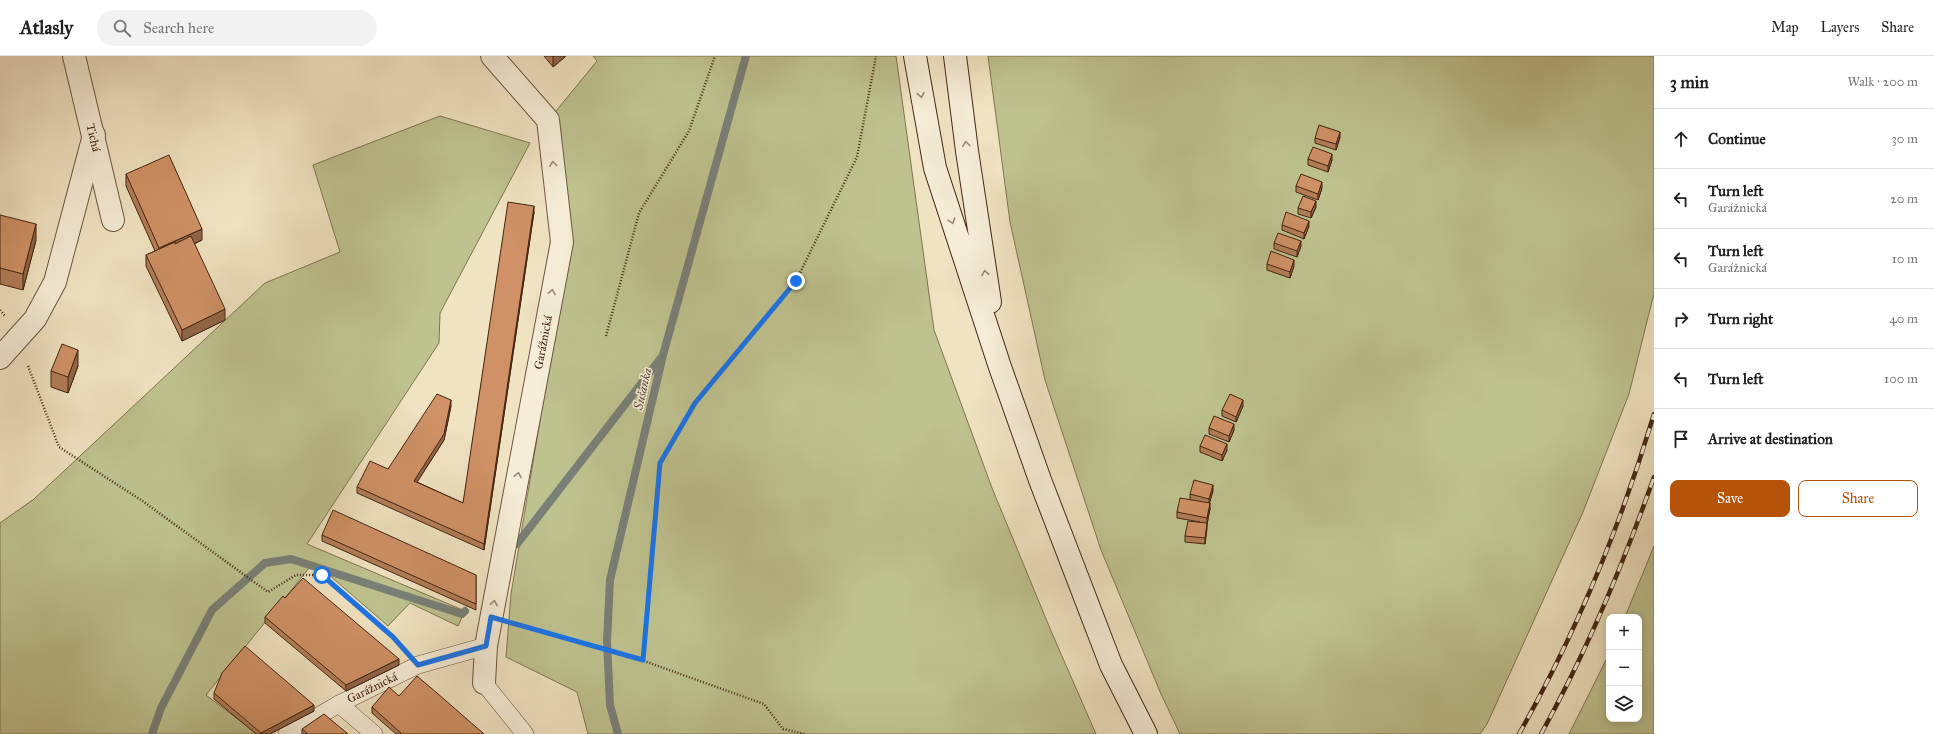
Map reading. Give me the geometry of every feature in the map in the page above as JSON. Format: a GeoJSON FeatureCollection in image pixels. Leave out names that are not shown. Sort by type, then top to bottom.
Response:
{"type":"FeatureCollection","features":[{"type":"Feature","properties":{"kind":"street","name":"Tichá"},"geometry":{"type":"LineString","coordinates":[[74,56],[113,220]]}},
{"type":"Feature","properties":{"kind":"street","name":"Garážnická"},"geometry":{"type":"LineString","coordinates":[[484,683],[486,646],[491,617],[562,242],[548,120],[492,56]]}},
{"type":"Feature","properties":{"kind":"street"},"geometry":{"type":"LineString","coordinates":[[915,56],[935,168],[1000,367],[1040,480],[1111,665],[1146,734]]}},
{"type":"Feature","properties":{"kind":"street"},"geometry":{"type":"LineString","coordinates":[[955,56],[967,152],[1000,367]]}},
{"type":"Feature","properties":{"kind":"street"},"geometry":{"type":"LineString","coordinates":[[0,358],[35,319],[55,282],[94,135]]}},
{"type":"Feature","properties":{"kind":"lane","name":"Garážnická"},"geometry":{"type":"LineString","coordinates":[[287,734],[339,704],[418,665],[486,646]]}},
{"type":"Feature","properties":{"kind":"lane"},"geometry":{"type":"LineString","coordinates":[[484,683],[526,734]]}},
{"type":"Feature","properties":{"kind":"lane"},"geometry":{"type":"LineString","coordinates":[[339,704],[374,734]]}},
{"type":"Feature","properties":{"kind":"path"},"geometry":{"type":"LineString","coordinates":[[606,336],[639,213],[689,131],[716,56]]}},
{"type":"Feature","properties":{"kind":"path"},"geometry":{"type":"LineString","coordinates":[[643,660],[660,463],[695,403],[796,281],[857,157],[876,56]]}},
{"type":"Feature","properties":{"kind":"path"},"geometry":{"type":"LineString","coordinates":[[17,339],[58,447],[141,500],[268,592],[296,575],[322,575],[393,637],[418,665]]}},
{"type":"Feature","properties":{"kind":"path"},"geometry":{"type":"LineString","coordinates":[[491,617],[643,660],[764,704],[783,728],[805,734]]}},
{"type":"Feature","properties":{"kind":"green space"},"geometry":{"type":"Polygon","coordinates":[[[593,56],[896,56],[934,330],[992,488],[1051,631],[1096,734],[588,734],[577,692],[506,657],[511,594],[568,253],[552,116],[597,61],[593,56]]]}},
{"type":"Feature","properties":{"kind":"green space"},"geometry":{"type":"Polygon","coordinates":[[[988,56],[1654,56],[1654,293],[1629,394],[1583,512],[1487,724],[1480,734],[1180,734],[1161,694],[1101,550],[1045,380],[1010,222],[988,56]]]}},
{"type":"Feature","properties":{"kind":"green space"},"geometry":{"type":"Polygon","coordinates":[[[440,116],[530,143],[440,313],[439,343],[307,544],[465,611],[458,626],[410,603],[388,626],[314,562],[206,695],[257,734],[0,734],[0,523],[34,499],[265,283],[340,252],[313,165],[440,116]]]}},
{"type":"Feature","properties":{"kind":"green space"},"geometry":{"type":"Polygon","coordinates":[[[1654,546],[1654,734],[1569,734],[1606,660],[1606,722],[1642,722],[1642,614],[1626,614],[1654,546]]]}},
{"type":"Feature","properties":{"kind":"building"},"geometry":{"type":"Polygon","coordinates":[[[1319,125],[1340,132],[1336,144],[1315,138],[1319,125]]]}},
{"type":"Feature","properties":{"kind":"building"},"geometry":{"type":"Polygon","coordinates":[[[1313,147],[1332,154],[1328,166],[1308,159],[1313,147]]]}},
{"type":"Feature","properties":{"kind":"building"},"geometry":{"type":"Polygon","coordinates":[[[169,155],[202,229],[159,248],[126,174],[169,155]]]}},
{"type":"Feature","properties":{"kind":"building"},"geometry":{"type":"Polygon","coordinates":[[[1301,174],[1322,182],[1318,194],[1296,186],[1301,174]]]}},
{"type":"Feature","properties":{"kind":"building"},"geometry":{"type":"Polygon","coordinates":[[[1303,196],[1316,201],[1311,212],[1298,208],[1303,196]]]}},
{"type":"Feature","properties":{"kind":"building"},"geometry":{"type":"Polygon","coordinates":[[[508,202],[534,206],[484,544],[357,487],[370,461],[388,469],[437,394],[451,400],[444,434],[414,481],[463,503],[508,202]]]}},
{"type":"Feature","properties":{"kind":"building"},"geometry":{"type":"Polygon","coordinates":[[[1286,212],[1309,221],[1304,233],[1282,225],[1286,212]]]}},
{"type":"Feature","properties":{"kind":"building"},"geometry":{"type":"Polygon","coordinates":[[[0,215],[36,224],[23,274],[0,268],[0,215]]]}},
{"type":"Feature","properties":{"kind":"building"},"geometry":{"type":"Polygon","coordinates":[[[1278,233],[1301,241],[1297,251],[1274,243],[1278,233]]]}},
{"type":"Feature","properties":{"kind":"building"},"geometry":{"type":"Polygon","coordinates":[[[191,236],[225,309],[182,330],[146,255],[191,236]]]}},
{"type":"Feature","properties":{"kind":"building"},"geometry":{"type":"Polygon","coordinates":[[[1271,251],[1294,260],[1290,272],[1267,264],[1271,251]]]}},
{"type":"Feature","properties":{"kind":"building"},"geometry":{"type":"Polygon","coordinates":[[[62,344],[78,350],[68,377],[51,371],[62,344]]]}},
{"type":"Feature","properties":{"kind":"building"},"geometry":{"type":"Polygon","coordinates":[[[1230,394],[1243,400],[1236,417],[1222,410],[1230,394]]]}},
{"type":"Feature","properties":{"kind":"building"},"geometry":{"type":"Polygon","coordinates":[[[1214,416],[1234,424],[1229,436],[1209,428],[1214,416]]]}},
{"type":"Feature","properties":{"kind":"building"},"geometry":{"type":"Polygon","coordinates":[[[1205,435],[1227,444],[1222,455],[1200,446],[1205,435]]]}},
{"type":"Feature","properties":{"kind":"building"},"geometry":{"type":"Polygon","coordinates":[[[1194,480],[1213,485],[1209,499],[1190,494],[1194,480]]]}},
{"type":"Feature","properties":{"kind":"building"},"geometry":{"type":"Polygon","coordinates":[[[1180,498],[1210,503],[1207,518],[1177,512],[1180,498]]]}},
{"type":"Feature","properties":{"kind":"building"},"geometry":{"type":"Polygon","coordinates":[[[333,510],[476,575],[476,604],[322,535],[333,510]]]}},
{"type":"Feature","properties":{"kind":"building"},"geometry":{"type":"Polygon","coordinates":[[[1188,521],[1207,523],[1205,538],[1185,536],[1188,521]]]}},
{"type":"Feature","properties":{"kind":"building"},"geometry":{"type":"Polygon","coordinates":[[[303,578],[399,659],[346,685],[265,617],[283,596],[285,598],[303,578]]]}},
{"type":"Feature","properties":{"kind":"building"},"geometry":{"type":"Polygon","coordinates":[[[245,646],[314,705],[261,733],[214,693],[222,673],[245,646]]]}},
{"type":"Feature","properties":{"kind":"building"},"geometry":{"type":"Polygon","coordinates":[[[417,676],[484,734],[402,734],[372,707],[389,687],[399,696],[417,676]]]}},
{"type":"Feature","properties":{"kind":"building"},"geometry":{"type":"Polygon","coordinates":[[[324,714],[348,734],[306,734],[307,733],[302,729],[324,714]]]}},
{"type":"Feature","properties":{"kind":"waterway","name":"Sušanka"},"geometry":{"type":"LineString","coordinates":[[618,734],[610,705],[607,641],[610,580],[663,355],[746,56]]}},
{"type":"Feature","properties":{"kind":"waterway"},"geometry":{"type":"LineString","coordinates":[[517,544],[661,358]]}},
{"type":"Feature","properties":{"kind":"waterway"},"geometry":{"type":"LineString","coordinates":[[152,734],[161,708],[212,610],[265,563],[291,559],[462,614],[465,611]]}},
{"type":"Feature","properties":{"kind":"railway"},"geometry":{"type":"LineString","coordinates":[[1519,734],[1560,657],[1596,578],[1627,497],[1654,414]]}},
{"type":"Feature","properties":{"kind":"railway"},"geometry":{"type":"LineString","coordinates":[[1541,734],[1558,703],[1603,608],[1630,543],[1654,477]]}},
{"type":"Feature","properties":{"kind":"route"},"geometry":{"type":"LineString","coordinates":[[322,575],[393,637],[418,665],[486,646],[491,617],[643,660],[660,463],[695,403],[796,281]]}}]}
